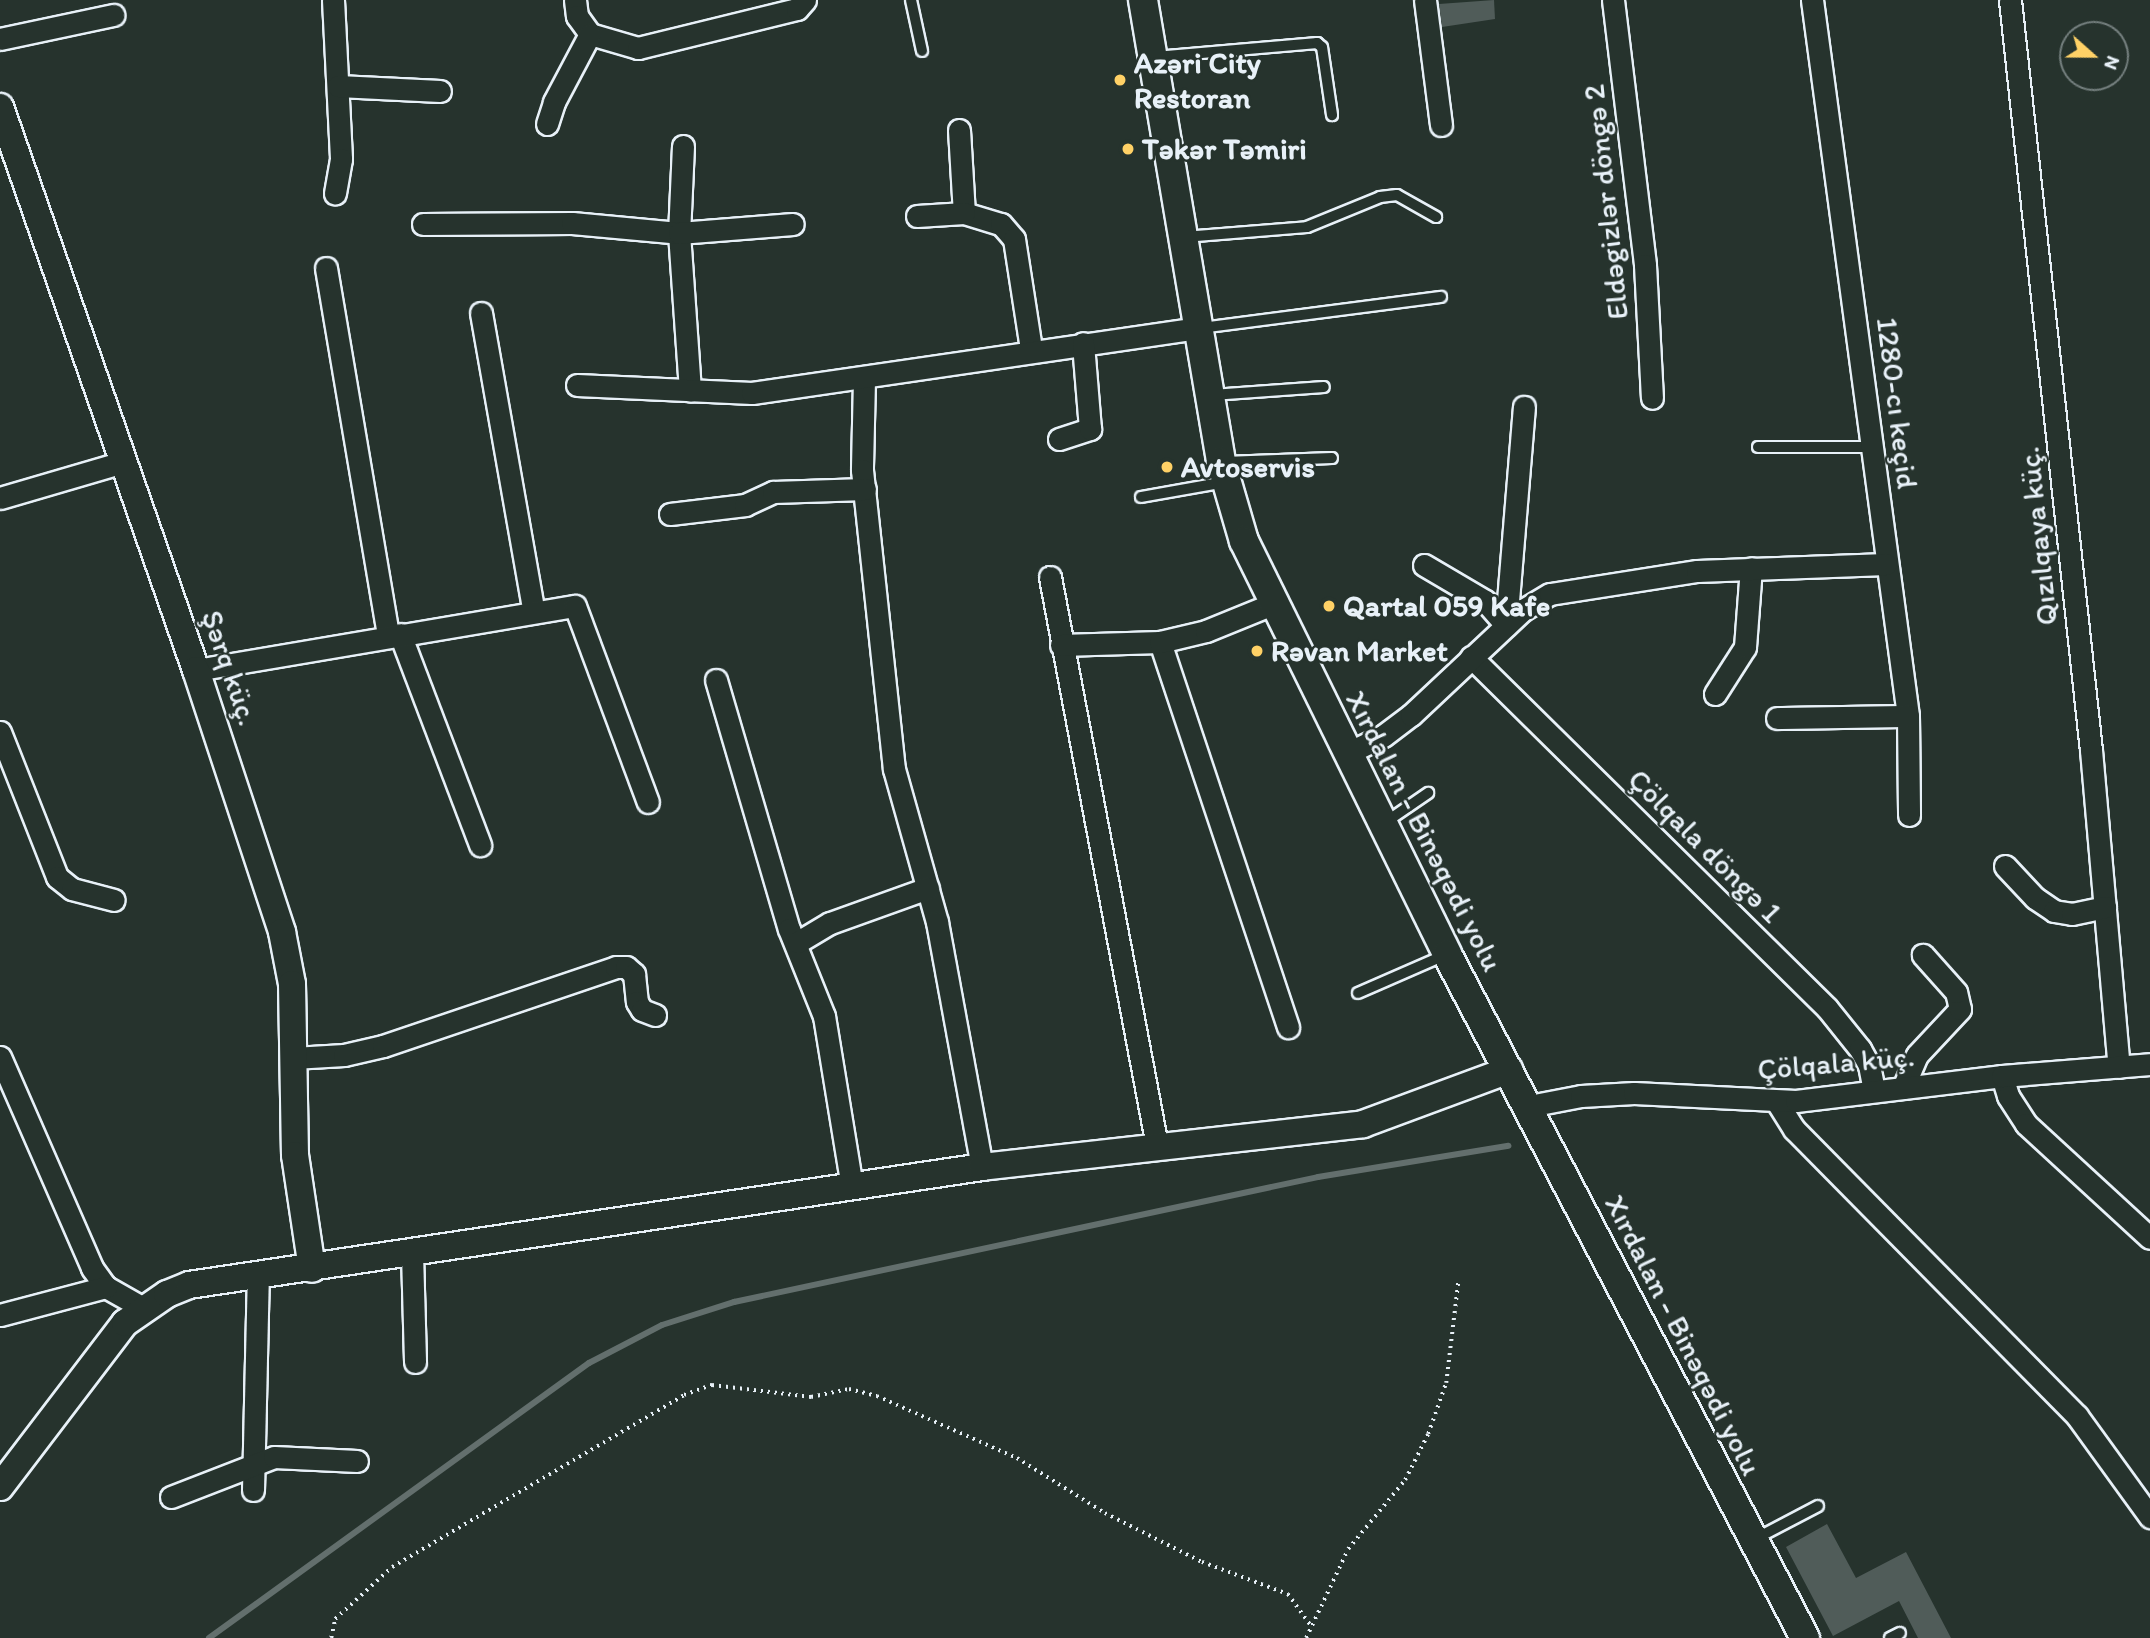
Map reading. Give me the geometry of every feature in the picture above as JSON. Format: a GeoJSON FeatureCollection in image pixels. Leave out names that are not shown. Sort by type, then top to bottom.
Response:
{"type":"FeatureCollection","features":[{"type":"Feature","properties":{"kind":"main road","name":"Xırdalan - Binəqədi yolu"},"geometry":{"type":"LineString","coordinates":[[1148,1],[1152,58],[1223,472],[1272,604],[1447,954],[1529,1106],[1805,1638]]}},
{"type":"Feature","properties":{"kind":"street"},"geometry":{"type":"LineString","coordinates":[[333,0],[341,159],[335,193]]}},
{"type":"Feature","properties":{"kind":"street"},"geometry":{"type":"LineString","coordinates":[[575,0],[577,16],[590,34],[638,48],[797,9],[805,0]]}},
{"type":"Feature","properties":{"kind":"street"},"geometry":{"type":"LineString","coordinates":[[1424,0],[1441,125]]}},
{"type":"Feature","properties":{"kind":"street","name":"Eldəgizlər döngə 2"},"geometry":{"type":"LineString","coordinates":[[1613,0],[1645,265],[1652,398]]}},
{"type":"Feature","properties":{"kind":"street","name":"1280-cı keçid"},"geometry":{"type":"LineString","coordinates":[[1812,0],[1908,716],[1909,816]]}},
{"type":"Feature","properties":{"kind":"street","name":"Qızılqaya küç."},"geometry":{"type":"LineString","coordinates":[[2010,0],[2105,907],[2119,1067]]}},
{"type":"Feature","properties":{"kind":"street"},"geometry":{"type":"LineString","coordinates":[[0,39],[113,15]]}},
{"type":"Feature","properties":{"kind":"street"},"geometry":{"type":"LineString","coordinates":[[548,124],[554,102],[590,34]]}},
{"type":"Feature","properties":{"kind":"street"},"geometry":{"type":"LineString","coordinates":[[338,86],[440,91]]}},
{"type":"Feature","properties":{"kind":"street","name":"Şərq küç."},"geometry":{"type":"LineString","coordinates":[[0,107],[197,670],[282,932],[292,984],[295,1155],[312,1269]]}},
{"type":"Feature","properties":{"kind":"street"},"geometry":{"type":"LineString","coordinates":[[959,130],[964,213]]}},
{"type":"Feature","properties":{"kind":"street"},"geometry":{"type":"LineString","coordinates":[[682,146],[679,233],[690,391]]}},
{"type":"Feature","properties":{"kind":"street"},"geometry":{"type":"LineString","coordinates":[[917,216],[964,213],[1001,225],[1014,239],[1031,349]]}},
{"type":"Feature","properties":{"kind":"street"},"geometry":{"type":"LineString","coordinates":[[423,224],[572,223],[679,233],[793,224]]}},
{"type":"Feature","properties":{"kind":"street"},"geometry":{"type":"LineString","coordinates":[[326,268],[394,635],[480,845]]}},
{"type":"Feature","properties":{"kind":"street"},"geometry":{"type":"LineString","coordinates":[[481,313],[533,609]]}},
{"type":"Feature","properties":{"kind":"street"},"geometry":{"type":"LineString","coordinates":[[578,385],[752,393],[864,379],[1031,349],[1197,328]]}},
{"type":"Feature","properties":{"kind":"street"},"geometry":{"type":"LineString","coordinates":[[1059,439],[1090,429],[1083,342]]}},
{"type":"Feature","properties":{"kind":"street"},"geometry":{"type":"LineString","coordinates":[[864,379],[865,489],[894,769],[928,888],[982,1167]]}},
{"type":"Feature","properties":{"kind":"street"},"geometry":{"type":"LineString","coordinates":[[1506,625],[1524,407]]}},
{"type":"Feature","properties":{"kind":"street"},"geometry":{"type":"LineString","coordinates":[[0,498],[123,462]]}},
{"type":"Feature","properties":{"kind":"street"},"geometry":{"type":"LineString","coordinates":[[670,514],[745,505],[773,492],[865,489]]}},
{"type":"Feature","properties":{"kind":"street"},"geometry":{"type":"LineString","coordinates":[[1348,753],[1383,736],[1411,715],[1506,625],[1550,594],[1584,586],[1751,568],[1886,564]]}},
{"type":"Feature","properties":{"kind":"street"},"geometry":{"type":"LineString","coordinates":[[1424,565],[1485,601],[1506,625]]}},
{"type":"Feature","properties":{"kind":"street"},"geometry":{"type":"LineString","coordinates":[[1715,694],[1745,647],[1751,568]]}},
{"type":"Feature","properties":{"kind":"street"},"geometry":{"type":"LineString","coordinates":[[1050,577],[1157,1146]]}},
{"type":"Feature","properties":{"kind":"street"},"geometry":{"type":"LineString","coordinates":[[1061,645],[1160,642],[1206,631],[1272,604]]}},
{"type":"Feature","properties":{"kind":"street"},"geometry":{"type":"LineString","coordinates":[[197,670],[533,609],[575,606],[649,802]]}},
{"type":"Feature","properties":{"kind":"street"},"geometry":{"type":"LineString","coordinates":[[1160,642],[1288,1027]]}},
{"type":"Feature","properties":{"kind":"street","name":"Çölqala döngə 1"},"geometry":{"type":"LineString","coordinates":[[1471,657],[1827,1008],[1869,1065],[1874,1091]]}},
{"type":"Feature","properties":{"kind":"street"},"geometry":{"type":"LineString","coordinates":[[716,680],[781,904],[798,942],[824,1016],[852,1187]]}},
{"type":"Feature","properties":{"kind":"street"},"geometry":{"type":"LineString","coordinates":[[1777,718],[1908,716]]}},
{"type":"Feature","properties":{"kind":"street"},"geometry":{"type":"LineString","coordinates":[[0,732],[57,877],[72,889],[114,900]]}},
{"type":"Feature","properties":{"kind":"street"},"geometry":{"type":"LineString","coordinates":[[2005,866],[2035,898],[2054,911],[2072,914],[2105,907]]}},
{"type":"Feature","properties":{"kind":"street"},"geometry":{"type":"LineString","coordinates":[[798,942],[830,923],[928,888]]}},
{"type":"Feature","properties":{"kind":"street"},"geometry":{"type":"LineString","coordinates":[[1903,1088],[1917,1055],[1960,1009],[1956,992],[1923,955]]}},
{"type":"Feature","properties":{"kind":"street"},"geometry":{"type":"LineString","coordinates":[[293,1058],[344,1055],[383,1046],[616,967],[626,967],[634,974],[637,1002],[642,1010],[656,1015]]}},
{"type":"Feature","properties":{"kind":"street"},"geometry":{"type":"LineString","coordinates":[[0,1057],[5,1080],[79,1244],[106,1287],[143,1308]]}},
{"type":"Feature","properties":{"kind":"street","name":"Çölqala küç."},"geometry":{"type":"LineString","coordinates":[[1529,1106],[1581,1096],[1647,1093],[1777,1102],[2002,1076],[2150,1064]]}},
{"type":"Feature","properties":{"kind":"street"},"geometry":{"type":"LineString","coordinates":[[0,1487],[94,1362],[143,1308],[189,1285],[312,1269],[982,1167],[1363,1124],[1510,1070]]}},
{"type":"Feature","properties":{"kind":"street"},"geometry":{"type":"LineString","coordinates":[[2002,1076],[2008,1097],[2026,1124],[2150,1238]]}},
{"type":"Feature","properties":{"kind":"street"},"geometry":{"type":"LineString","coordinates":[[1777,1102],[1794,1129],[2077,1416],[2150,1517]]}},
{"type":"Feature","properties":{"kind":"street"},"geometry":{"type":"LineString","coordinates":[[412,1253],[415,1362]]}},
{"type":"Feature","properties":{"kind":"street"},"geometry":{"type":"LineString","coordinates":[[253,1490],[258,1275]]}},
{"type":"Feature","properties":{"kind":"street"},"geometry":{"type":"LineString","coordinates":[[0,1315],[106,1287]]}},
{"type":"Feature","properties":{"kind":"street"},"geometry":{"type":"LineString","coordinates":[[171,1497],[274,1457],[357,1461]]}},
{"type":"Feature","properties":{"kind":"lane"},"geometry":{"type":"LineString","coordinates":[[911,0],[922,51]]}},
{"type":"Feature","properties":{"kind":"lane"},"geometry":{"type":"LineString","coordinates":[[1152,58],[1317,43],[1322,47],[1332,115]]}},
{"type":"Feature","properties":{"kind":"lane"},"geometry":{"type":"LineString","coordinates":[[1181,237],[1307,228],[1380,197],[1397,195],[1436,217]]}},
{"type":"Feature","properties":{"kind":"lane"},"geometry":{"type":"LineString","coordinates":[[1197,328],[1441,297]]}},
{"type":"Feature","properties":{"kind":"lane"},"geometry":{"type":"LineString","coordinates":[[1209,396],[1324,387]]}},
{"type":"Feature","properties":{"kind":"lane"},"geometry":{"type":"LineString","coordinates":[[1758,447],[1874,447]]}},
{"type":"Feature","properties":{"kind":"lane"},"geometry":{"type":"LineString","coordinates":[[1141,497],[1223,472],[1332,458]]}},
{"type":"Feature","properties":{"kind":"lane"},"geometry":{"type":"LineString","coordinates":[[1383,824],[1428,793]]}},
{"type":"Feature","properties":{"kind":"lane"},"geometry":{"type":"LineString","coordinates":[[1358,992],[1447,954]]}},
{"type":"Feature","properties":{"kind":"lane"},"geometry":{"type":"LineString","coordinates":[[1753,1540],[1818,1506]]}},
{"type":"Feature","properties":{"kind":"path"},"geometry":{"type":"LineString","coordinates":[[1306,1638],[1360,1530],[1376,1518],[1405,1480],[1427,1434],[1446,1383],[1458,1283]]}},
{"type":"Feature","properties":{"kind":"path"},"geometry":{"type":"LineString","coordinates":[[331,1638],[335,1619],[392,1567],[684,1395],[712,1385],[811,1397],[849,1389],[877,1396],[1017,1458],[1105,1513],[1202,1562],[1288,1594],[1312,1627]]}},
{"type":"Feature","properties":{"kind":"building"},"geometry":{"type":"Polygon","coordinates":[[[1494,0],[1495,19],[1442,27],[1439,4],[1494,0]]]}},
{"type":"Feature","properties":{"kind":"building"},"geometry":{"type":"Polygon","coordinates":[[[1827,1524],[1856,1578],[1906,1552],[1951,1638],[1918,1638],[1899,1601],[1833,1636],[1786,1547],[1827,1524]]]}},
{"type":"Feature","properties":{"kind":"waterway"},"geometry":{"type":"LineString","coordinates":[[209,1638],[589,1363],[662,1325],[734,1302],[1318,1177],[1508,1146]]}},
{"type":"Feature","properties":{"kind":"place","name":"Azəri City Restoran"},"geometry":{"type":"Point","coordinates":[1120,80]}},
{"type":"Feature","properties":{"kind":"place","name":"Təkər Təmiri"},"geometry":{"type":"Point","coordinates":[1128,149]}},
{"type":"Feature","properties":{"kind":"place","name":"Avtoservis"},"geometry":{"type":"Point","coordinates":[1167,467]}},
{"type":"Feature","properties":{"kind":"place","name":"Qartal 059 Kafe"},"geometry":{"type":"Point","coordinates":[1329,606]}},
{"type":"Feature","properties":{"kind":"place","name":"Rəvan Market"},"geometry":{"type":"Point","coordinates":[1257,651]}}]}
